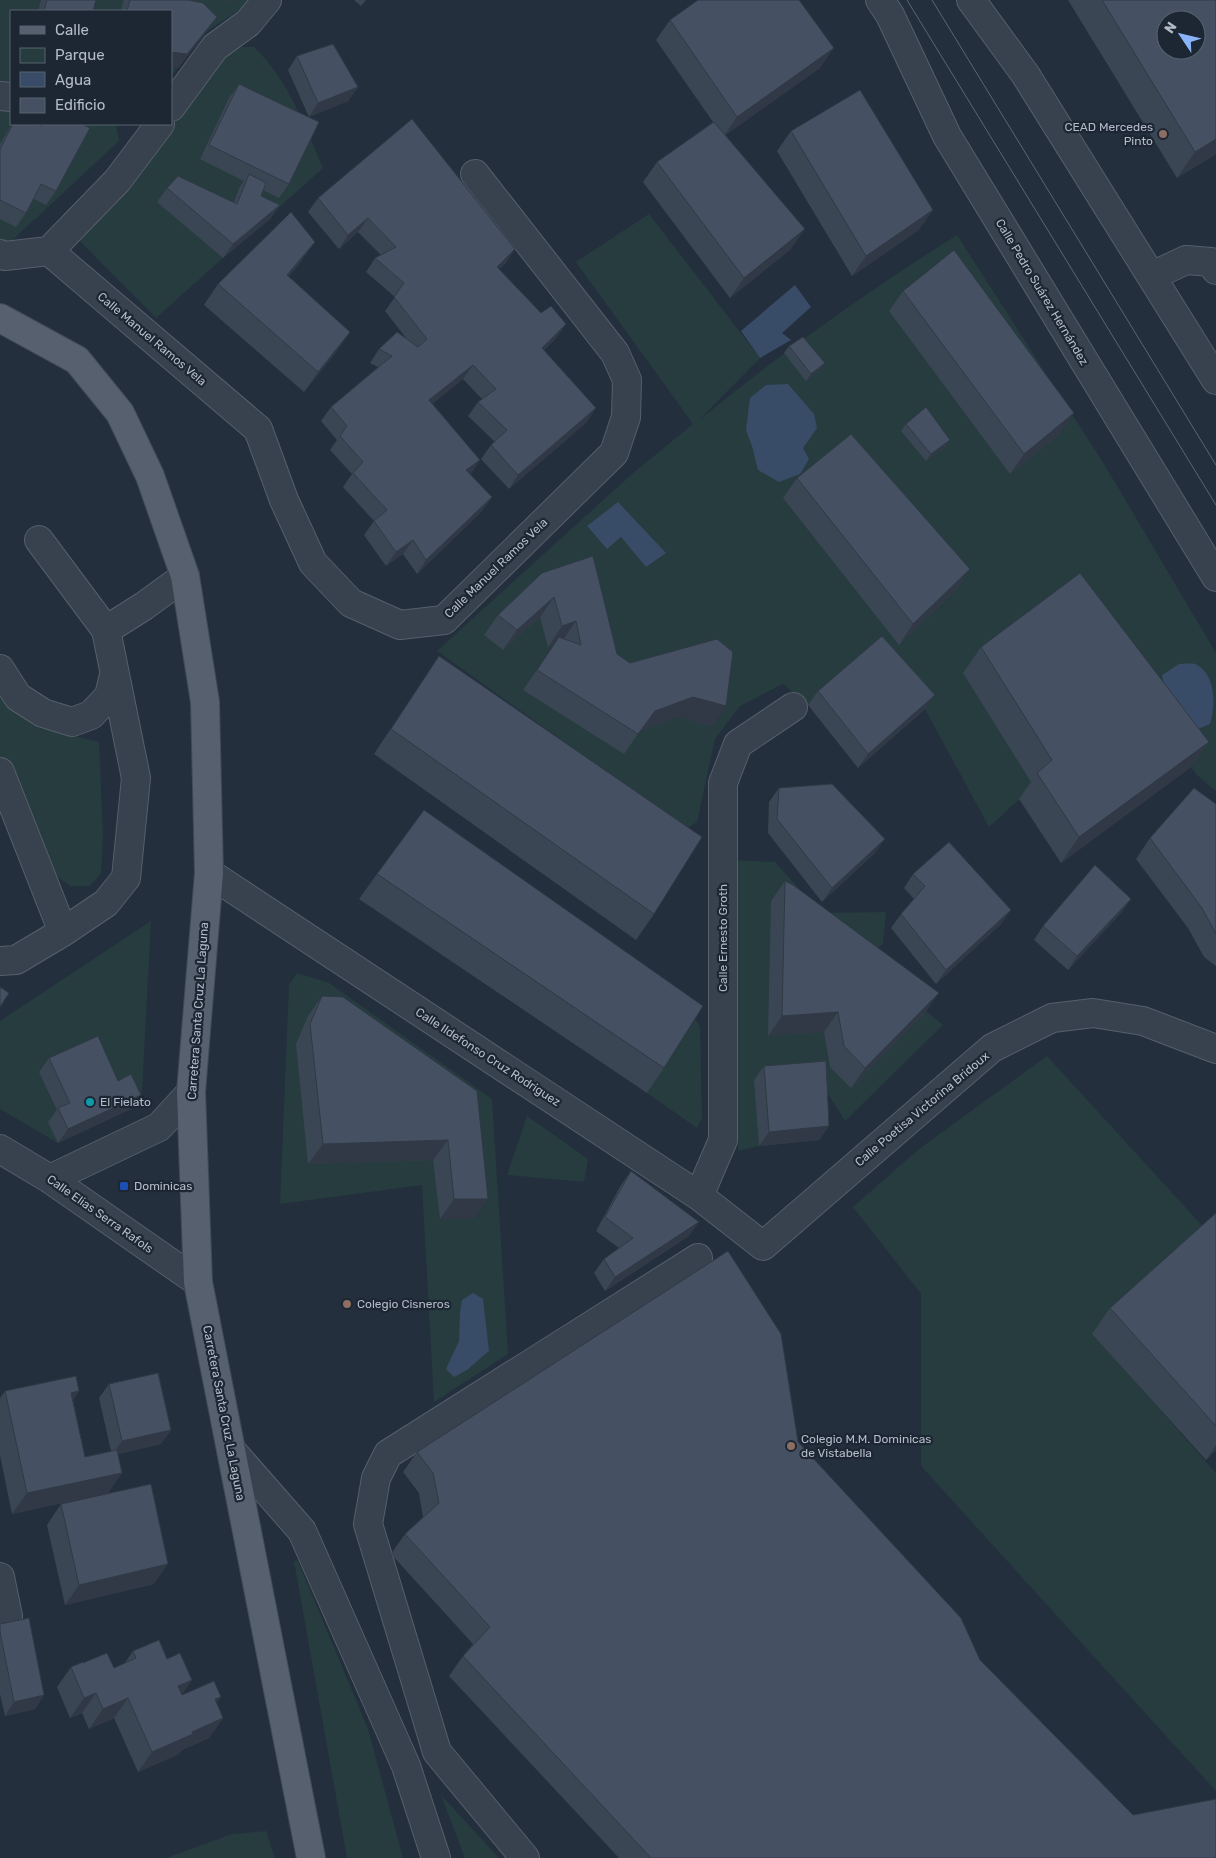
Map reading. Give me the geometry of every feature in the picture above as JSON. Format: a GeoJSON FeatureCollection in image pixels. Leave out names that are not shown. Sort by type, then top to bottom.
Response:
{"type":"FeatureCollection","features":[{"type":"Feature","properties":{"kind":"main road","name":"Carretera Santa Cruz La Laguna"},"geometry":{"type":"LineString","coordinates":[[0,318],[77,360],[120,413],[150,476],[185,576],[205,702],[209,873],[191,1092],[198,1282],[311,1858]]}},
{"type":"Feature","properties":{"kind":"street"},"geometry":{"type":"LineString","coordinates":[[172,107],[214,47],[248,23],[267,0]]}},
{"type":"Feature","properties":{"kind":"street","name":"Calle Pedro Suárez Hernández"},"geometry":{"type":"LineString","coordinates":[[880,0],[890,15],[947,136],[1216,577]]}},
{"type":"Feature","properties":{"kind":"street"},"geometry":{"type":"LineString","coordinates":[[971,0],[1025,74],[1216,380]]}},
{"type":"Feature","properties":{"kind":"street"},"geometry":{"type":"LineString","coordinates":[[0,254],[5,256],[49,251],[117,181],[151,128]]}},
{"type":"Feature","properties":{"kind":"street","name":"Calle Manuel Ramos Vela"},"geometry":{"type":"LineString","coordinates":[[49,251],[258,429],[284,500],[313,563],[351,603],[400,625],[444,620],[614,453],[626,416],[627,380],[615,353],[475,174]]}},
{"type":"Feature","properties":{"kind":"street"},"geometry":{"type":"LineString","coordinates":[[1152,276],[1186,260],[1211,262],[1216,270]]}},
{"type":"Feature","properties":{"kind":"street"},"geometry":{"type":"LineString","coordinates":[[0,961],[16,960],[63,932],[106,903],[126,878],[136,778],[106,630],[40,540]]}},
{"type":"Feature","properties":{"kind":"street"},"geometry":{"type":"LineString","coordinates":[[106,630],[144,606],[185,576]]}},
{"type":"Feature","properties":{"kind":"street"},"geometry":{"type":"LineString","coordinates":[[0,669],[18,697],[43,713],[72,722],[91,715],[109,696],[114,675]]}},
{"type":"Feature","properties":{"kind":"street","name":"Calle Ernesto Groth"},"geometry":{"type":"LineString","coordinates":[[699,1196],[723,1140],[722,783],[738,744],[793,706]]}},
{"type":"Feature","properties":{"kind":"street"},"geometry":{"type":"LineString","coordinates":[[0,772],[63,932]]}},
{"type":"Feature","properties":{"kind":"street","name":"Calle Ildefonso Cruz Rodriguez"},"geometry":{"type":"LineString","coordinates":[[209,873],[699,1196],[763,1246]]}},
{"type":"Feature","properties":{"kind":"street","name":"Calle Poetisa Victorina Bridoux"},"geometry":{"type":"LineString","coordinates":[[763,1246],[992,1048],[1052,1018],[1094,1013],[1143,1021],[1216,1049]]}},
{"type":"Feature","properties":{"kind":"street"},"geometry":{"type":"LineString","coordinates":[[50,1179],[159,1127],[191,1092]]}},
{"type":"Feature","properties":{"kind":"street","name":"Calle Elias Serra Rafols"},"geometry":{"type":"LineString","coordinates":[[0,1149],[50,1179],[198,1282]]}},
{"type":"Feature","properties":{"kind":"street"},"geometry":{"type":"LineString","coordinates":[[525,1858],[437,1752],[368,1524],[376,1478],[388,1454],[698,1258]]}},
{"type":"Feature","properties":{"kind":"street"},"geometry":{"type":"LineString","coordinates":[[232,1451],[302,1531],[406,1766],[436,1858]]}},
{"type":"Feature","properties":{"kind":"street"},"geometry":{"type":"LineString","coordinates":[[0,1577],[8,1616]]}},
{"type":"Feature","properties":{"kind":"street"},"geometry":{"type":"LineString","coordinates":[[406,1766],[437,1752]]}},
{"type":"Feature","properties":{"kind":"green space"},"geometry":{"type":"Polygon","coordinates":[[[0,0],[252,0],[249,4],[207,31],[172,75],[172,10],[10,10],[10,86],[0,84],[0,0]]]}},
{"type":"Feature","properties":{"kind":"green space"},"geometry":{"type":"Polygon","coordinates":[[[233,47],[254,47],[277,74],[294,104],[323,168],[156,318],[79,240],[119,201],[214,68],[233,47]]]}},
{"type":"Feature","properties":{"kind":"green space"},"geometry":{"type":"Polygon","coordinates":[[[0,109],[10,110],[10,125],[116,125],[119,141],[6,246],[0,242],[0,109]]]}},
{"type":"Feature","properties":{"kind":"green space"},"geometry":{"type":"Polygon","coordinates":[[[649,214],[760,358],[699,420],[825,323],[957,235],[1104,464],[1216,653],[1216,791],[1198,776],[1158,725],[1034,786],[989,827],[925,709],[872,650],[808,705],[783,684],[740,706],[715,739],[697,822],[686,829],[437,651],[632,474],[693,424],[576,262],[649,214]]]}},
{"type":"Feature","properties":{"kind":"green space"},"geometry":{"type":"Polygon","coordinates":[[[0,698],[36,727],[99,742],[103,837],[101,873],[90,886],[70,886],[52,873],[0,772],[0,698]]]}},
{"type":"Feature","properties":{"kind":"green space"},"geometry":{"type":"Polygon","coordinates":[[[733,860],[775,862],[821,913],[886,912],[883,944],[864,960],[943,1025],[845,1121],[817,1076],[759,1146],[738,1151],[733,860]]]}},
{"type":"Feature","properties":{"kind":"green space"},"geometry":{"type":"Polygon","coordinates":[[[151,921],[142,1092],[58,1143],[0,1109],[0,1021],[151,921]]]}},
{"type":"Feature","properties":{"kind":"green space"},"geometry":{"type":"Polygon","coordinates":[[[297,973],[329,983],[492,1099],[508,1354],[434,1402],[422,1185],[280,1204],[289,985],[297,973]]]}},
{"type":"Feature","properties":{"kind":"green space"},"geometry":{"type":"Polygon","coordinates":[[[695,1019],[700,1026],[702,1118],[697,1128],[647,1093],[695,1019]]]}},
{"type":"Feature","properties":{"kind":"green space"},"geometry":{"type":"Polygon","coordinates":[[[1047,1056],[1207,1231],[1093,1334],[1216,1473],[1216,1791],[921,1466],[921,1294],[853,1207],[919,1149],[1047,1056]]]}},
{"type":"Feature","properties":{"kind":"green space"},"geometry":{"type":"Polygon","coordinates":[[[527,1116],[588,1159],[584,1182],[507,1175],[527,1116]]]}},
{"type":"Feature","properties":{"kind":"green space"},"geometry":{"type":"Polygon","coordinates":[[[294,1561],[298,1561],[368,1729],[403,1858],[347,1858],[294,1561]]]}},
{"type":"Feature","properties":{"kind":"green space"},"geometry":{"type":"Polygon","coordinates":[[[441,1795],[499,1858],[465,1858],[441,1795]]]}},
{"type":"Feature","properties":{"kind":"green space"},"geometry":{"type":"Polygon","coordinates":[[[266,1831],[275,1858],[166,1858],[232,1834],[266,1831]]]}},
{"type":"Feature","properties":{"kind":"water"},"geometry":{"type":"Polygon","coordinates":[[[795,285],[811,307],[782,333],[791,340],[760,358],[741,331],[795,285]]]}},
{"type":"Feature","properties":{"kind":"water"},"geometry":{"type":"Polygon","coordinates":[[[788,384],[814,414],[817,428],[803,448],[809,459],[800,474],[779,482],[758,470],[746,430],[750,398],[766,385],[788,384]]]}},
{"type":"Feature","properties":{"kind":"water"},"geometry":{"type":"Polygon","coordinates":[[[618,502],[666,553],[646,567],[621,537],[607,549],[587,526],[618,502]]]}},
{"type":"Feature","properties":{"kind":"water"},"geometry":{"type":"Polygon","coordinates":[[[1179,664],[1195,664],[1202,669],[1211,682],[1213,708],[1210,724],[1196,730],[1166,694],[1162,675],[1179,664]]]}},
{"type":"Feature","properties":{"kind":"water"},"geometry":{"type":"Polygon","coordinates":[[[473,1293],[483,1299],[489,1351],[467,1370],[454,1377],[446,1369],[459,1341],[462,1300],[473,1293]]]}},
{"type":"Feature","properties":{"kind":"building"},"geometry":{"type":"Polygon","coordinates":[[[47,0],[96,0],[93,10],[44,10],[47,0]]]}},
{"type":"Feature","properties":{"kind":"building"},"geometry":{"type":"Polygon","coordinates":[[[130,0],[188,0],[203,3],[217,17],[187,54],[172,52],[172,10],[127,10],[130,0]]]}},
{"type":"Feature","properties":{"kind":"building"},"geometry":{"type":"Polygon","coordinates":[[[698,0],[799,0],[834,48],[737,117],[670,20],[698,0]]]}},
{"type":"Feature","properties":{"kind":"building"},"geometry":{"type":"Polygon","coordinates":[[[1102,0],[1216,0],[1216,139],[1195,152],[1102,0]]]}},
{"type":"Feature","properties":{"kind":"building"},"geometry":{"type":"Polygon","coordinates":[[[333,44],[358,87],[318,103],[297,56],[333,44]]]}},
{"type":"Feature","properties":{"kind":"building"},"geometry":{"type":"Polygon","coordinates":[[[239,84],[319,122],[289,184],[209,145],[239,84]]]}},
{"type":"Feature","properties":{"kind":"building"},"geometry":{"type":"Polygon","coordinates":[[[860,90],[933,210],[866,256],[791,131],[860,90]]]}},
{"type":"Feature","properties":{"kind":"building"},"geometry":{"type":"Polygon","coordinates":[[[412,119],[515,249],[497,267],[541,313],[551,306],[566,324],[542,348],[596,408],[518,475],[491,445],[507,430],[478,402],[496,389],[473,365],[429,400],[480,460],[466,470],[492,497],[426,560],[413,540],[396,552],[374,521],[387,510],[353,473],[363,462],[340,436],[347,426],[331,407],[392,356],[379,349],[397,332],[418,347],[427,339],[394,297],[404,283],[375,258],[396,247],[368,218],[348,235],[318,198],[412,119]]]}},
{"type":"Feature","properties":{"kind":"building"},"geometry":{"type":"Polygon","coordinates":[[[714,122],[805,229],[744,278],[657,162],[714,122]]]}},
{"type":"Feature","properties":{"kind":"building"},"geometry":{"type":"Polygon","coordinates":[[[12,125],[84,125],[90,128],[56,191],[41,184],[26,213],[0,200],[0,149],[12,125]]]}},
{"type":"Feature","properties":{"kind":"building"},"geometry":{"type":"Polygon","coordinates":[[[249,174],[266,183],[261,196],[280,205],[233,244],[167,188],[178,176],[237,204],[249,174]]]}},
{"type":"Feature","properties":{"kind":"building"},"geometry":{"type":"Polygon","coordinates":[[[291,212],[315,242],[287,275],[350,332],[318,372],[218,284],[291,212]]]}},
{"type":"Feature","properties":{"kind":"building"},"geometry":{"type":"Polygon","coordinates":[[[954,250],[1074,413],[1024,454],[903,291],[954,250]]]}},
{"type":"Feature","properties":{"kind":"building"},"geometry":{"type":"Polygon","coordinates":[[[803,337],[825,363],[811,374],[789,346],[803,337]]]}},
{"type":"Feature","properties":{"kind":"building"},"geometry":{"type":"Polygon","coordinates":[[[926,407],[950,440],[931,454],[906,424],[926,407]]]}},
{"type":"Feature","properties":{"kind":"building"},"geometry":{"type":"Polygon","coordinates":[[[851,434],[970,569],[913,624],[797,478],[851,434]]]}},
{"type":"Feature","properties":{"kind":"building"},"geometry":{"type":"Polygon","coordinates":[[[593,556],[617,654],[630,663],[717,639],[733,652],[726,706],[693,697],[655,711],[638,734],[537,670],[559,637],[581,645],[576,621],[562,626],[554,597],[517,630],[498,615],[542,573],[593,556]]]}},
{"type":"Feature","properties":{"kind":"building"},"geometry":{"type":"Polygon","coordinates":[[[1080,573],[1209,742],[1079,837],[1037,773],[1052,760],[981,647],[1080,573]]]}},
{"type":"Feature","properties":{"kind":"building"},"geometry":{"type":"Polygon","coordinates":[[[882,636],[935,695],[868,754],[818,691],[882,636]]]}},
{"type":"Feature","properties":{"kind":"building"},"geometry":{"type":"Polygon","coordinates":[[[439,656],[702,837],[654,914],[391,729],[439,656]]]}},
{"type":"Feature","properties":{"kind":"building"},"geometry":{"type":"Polygon","coordinates":[[[832,784],[885,839],[832,888],[777,819],[779,788],[832,784]]]}},
{"type":"Feature","properties":{"kind":"building"},"geometry":{"type":"Polygon","coordinates":[[[1194,788],[1216,804],[1216,934],[1202,908],[1150,838],[1194,788]]]}},
{"type":"Feature","properties":{"kind":"building"},"geometry":{"type":"Polygon","coordinates":[[[424,810],[703,1006],[664,1068],[377,874],[424,810]]]}},
{"type":"Feature","properties":{"kind":"building"},"geometry":{"type":"Polygon","coordinates":[[[949,842],[1011,910],[946,970],[901,914],[925,886],[913,874],[949,842]]]}},
{"type":"Feature","properties":{"kind":"building"},"geometry":{"type":"Polygon","coordinates":[[[1095,865],[1131,899],[1077,956],[1043,926],[1095,865]]]}},
{"type":"Feature","properties":{"kind":"building"},"geometry":{"type":"Polygon","coordinates":[[[785,881],[939,993],[865,1068],[844,1046],[838,1012],[782,1016],[785,881]]]}},
{"type":"Feature","properties":{"kind":"building"},"geometry":{"type":"Polygon","coordinates":[[[0,987],[9,993],[0,1007],[0,987]]]}},
{"type":"Feature","properties":{"kind":"building"},"geometry":{"type":"Polygon","coordinates":[[[322,996],[343,997],[477,1091],[488,1199],[454,1199],[448,1140],[323,1144],[310,1024],[322,996]]]}},
{"type":"Feature","properties":{"kind":"building","name":"El Fielato"},"geometry":{"type":"Polygon","coordinates":[[[98,1036],[118,1081],[131,1074],[141,1095],[68,1129],[58,1108],[70,1103],[49,1058],[98,1036]]]}},
{"type":"Feature","properties":{"kind":"building"},"geometry":{"type":"Polygon","coordinates":[[[826,1061],[829,1126],[769,1132],[764,1066],[826,1061]]]}},
{"type":"Feature","properties":{"kind":"building"},"geometry":{"type":"Polygon","coordinates":[[[631,1171],[699,1222],[615,1277],[604,1259],[633,1238],[605,1217],[631,1171]]]}},
{"type":"Feature","properties":{"kind":"building"},"geometry":{"type":"Polygon","coordinates":[[[1216,1213],[1216,1426],[1110,1308],[1216,1213]]]}},
{"type":"Feature","properties":{"kind":"building"},"geometry":{"type":"Polygon","coordinates":[[[728,1251],[781,1334],[798,1442],[961,1618],[980,1660],[1133,1815],[1216,1799],[1216,1858],[651,1858],[463,1656],[490,1627],[405,1534],[439,1503],[433,1473],[417,1452],[728,1251]]]}},
{"type":"Feature","properties":{"kind":"building"},"geometry":{"type":"Polygon","coordinates":[[[158,1373],[171,1430],[122,1441],[109,1384],[158,1373]]]}},
{"type":"Feature","properties":{"kind":"building"},"geometry":{"type":"Polygon","coordinates":[[[76,1376],[79,1391],[71,1393],[85,1457],[117,1450],[122,1473],[27,1493],[5,1391],[76,1376]]]}},
{"type":"Feature","properties":{"kind":"building"},"geometry":{"type":"Polygon","coordinates":[[[151,1484],[168,1564],[79,1585],[61,1504],[151,1484]]]}},
{"type":"Feature","properties":{"kind":"building"},"geometry":{"type":"Polygon","coordinates":[[[29,1618],[44,1695],[14,1702],[0,1624],[29,1618]]]}},
{"type":"Feature","properties":{"kind":"building"},"geometry":{"type":"Polygon","coordinates":[[[159,1640],[167,1659],[180,1653],[192,1680],[178,1686],[182,1695],[214,1681],[221,1697],[215,1699],[223,1718],[152,1752],[128,1698],[103,1709],[96,1693],[84,1698],[71,1667],[107,1653],[114,1668],[136,1658],[133,1651],[159,1640]]]}},
{"type":"Feature","properties":{"kind":"tram line"},"geometry":{"type":"LineString","coordinates":[[907,0],[1216,505]]}},
{"type":"Feature","properties":{"kind":"tram line"},"geometry":{"type":"LineString","coordinates":[[932,0],[1216,465]]}},
{"type":"Feature","properties":{"kind":"place","name":"CEAD Mercedes Pinto"},"geometry":{"type":"Point","coordinates":[1163,134]}},
{"type":"Feature","properties":{"kind":"place","name":"El Fielato"},"geometry":{"type":"Point","coordinates":[90,1102]}},
{"type":"Feature","properties":{"kind":"place","name":"Dominicas"},"geometry":{"type":"Point","coordinates":[124,1186]}},
{"type":"Feature","properties":{"kind":"place","name":"Colegio Cisneros"},"geometry":{"type":"Point","coordinates":[347,1304]}},
{"type":"Feature","properties":{"kind":"place","name":"Colegio M.M. Dominicas de Vistabella"},"geometry":{"type":"Point","coordinates":[791,1446]}}]}
